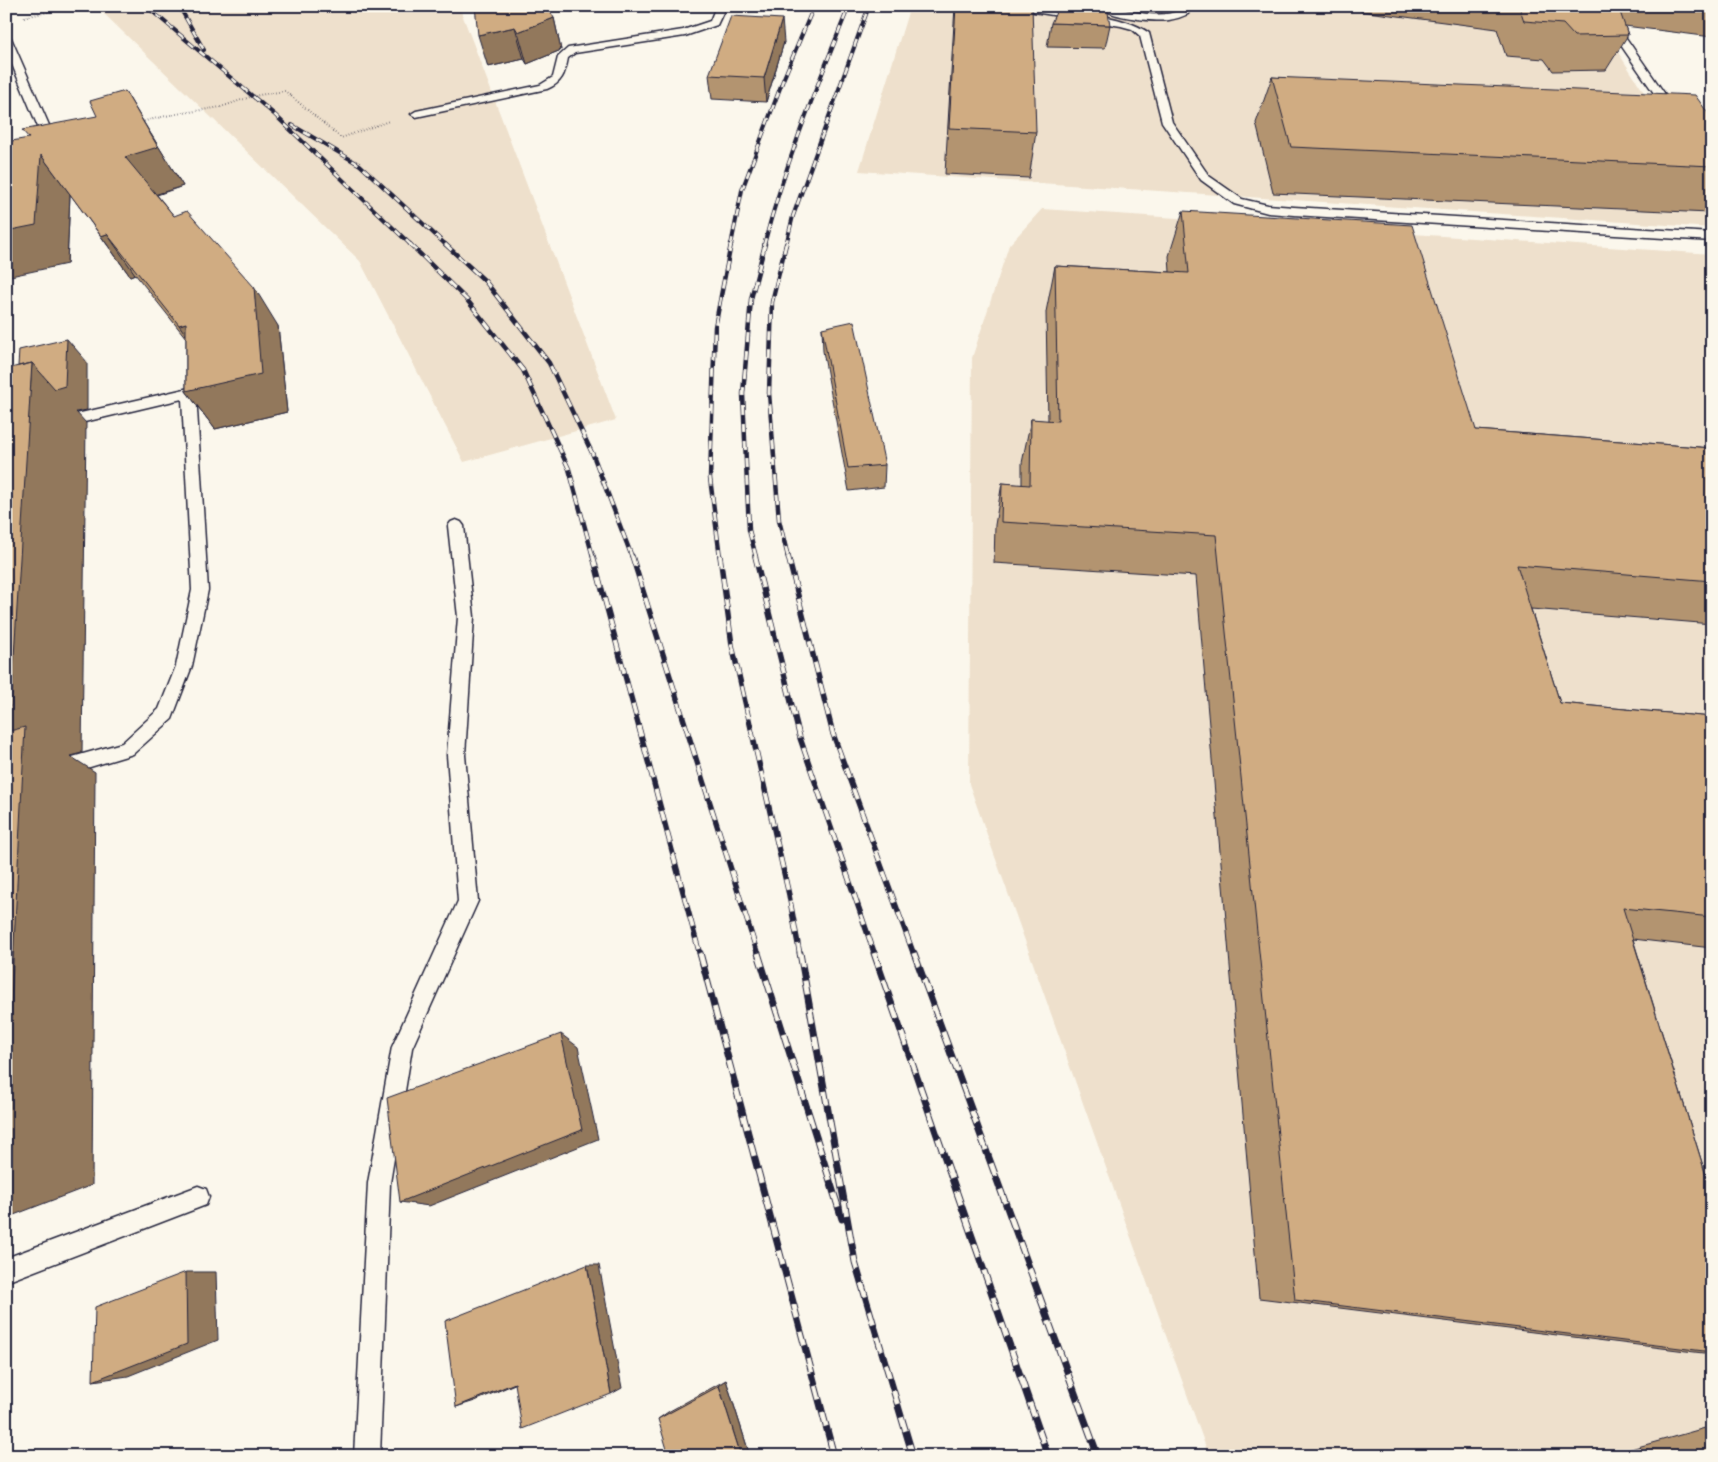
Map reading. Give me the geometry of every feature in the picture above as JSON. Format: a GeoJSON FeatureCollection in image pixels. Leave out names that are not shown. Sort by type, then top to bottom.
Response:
{"type":"FeatureCollection","features":[{"type":"Feature","properties":{"kind":"lane"},"geometry":{"type":"LineString","coordinates":[[416,114],[542,87],[555,82],[560,74],[563,57],[572,50],[685,33],[714,23],[720,6]]}},
{"type":"Feature","properties":{"kind":"lane"},"geometry":{"type":"LineString","coordinates":[[1091,8],[1163,18],[1177,17],[1185,12],[1186,6]]}},
{"type":"Feature","properties":{"kind":"lane"},"geometry":{"type":"LineString","coordinates":[[1599,6],[1678,120]]}},
{"type":"Feature","properties":{"kind":"lane"},"geometry":{"type":"LineString","coordinates":[[1037,10],[1123,23],[1135,27],[1145,36],[1167,122],[1205,178],[1238,202],[1268,209],[1294,211],[1712,237]]}},
{"type":"Feature","properties":{"kind":"lane"},"geometry":{"type":"LineString","coordinates":[[6,38],[47,134],[62,140],[70,138]]}},
{"type":"Feature","properties":{"kind":"lane"},"geometry":{"type":"LineString","coordinates":[[44,774],[127,749],[166,714],[184,666],[200,590],[189,393],[45,426]]}},
{"type":"Feature","properties":{"kind":"lane"},"geometry":{"type":"LineString","coordinates":[[367,1456],[380,1184],[402,1047],[468,901],[456,754],[466,617],[456,526]]}},
{"type":"Feature","properties":{"kind":"lane"},"geometry":{"type":"LineString","coordinates":[[6,1270],[198,1197]]}},
{"type":"Feature","properties":{"kind":"path"},"geometry":{"type":"LineString","coordinates":[[24,17],[77,6]]}},
{"type":"Feature","properties":{"kind":"path"},"geometry":{"type":"LineString","coordinates":[[138,123],[170,115],[221,107],[253,96],[284,91],[341,138],[385,122]]}},
{"type":"Feature","properties":{"kind":"shaded area"},"geometry":{"type":"Polygon","coordinates":[[[96,6],[459,6],[616,420],[464,462],[360,261],[96,6]]]}},
{"type":"Feature","properties":{"kind":"shaded area"},"geometry":{"type":"Polygon","coordinates":[[[910,6],[1588,6],[1712,197],[1712,228],[859,171],[910,6]]]}},
{"type":"Feature","properties":{"kind":"shaded area"},"geometry":{"type":"Polygon","coordinates":[[[1042,209],[1712,254],[1712,1456],[1209,1456],[969,784],[972,358],[1009,245],[1042,209]]]}},
{"type":"Feature","properties":{"kind":"building"},"geometry":{"type":"Polygon","coordinates":[[[475,6],[547,6],[554,18],[518,32],[515,27],[478,35],[475,6]]]}},
{"type":"Feature","properties":{"kind":"building"},"geometry":{"type":"Polygon","coordinates":[[[956,6],[1032,6],[1036,132],[949,128],[956,6]]]}},
{"type":"Feature","properties":{"kind":"building"},"geometry":{"type":"Polygon","coordinates":[[[1059,6],[1107,6],[1110,25],[1051,23],[1059,6]]]}},
{"type":"Feature","properties":{"kind":"building"},"geometry":{"type":"Polygon","coordinates":[[[1519,6],[1618,6],[1628,35],[1574,36],[1563,24],[1524,21],[1519,6]]]}},
{"type":"Feature","properties":{"kind":"building"},"geometry":{"type":"Polygon","coordinates":[[[1669,6],[1712,6],[1712,12],[1669,6]]]}},
{"type":"Feature","properties":{"kind":"building"},"geometry":{"type":"Polygon","coordinates":[[[731,16],[782,19],[764,78],[709,75],[731,16]]]}},
{"type":"Feature","properties":{"kind":"building"},"geometry":{"type":"Polygon","coordinates":[[[1272,77],[1695,95],[1712,119],[1712,166],[1291,147],[1272,77]]]}},
{"type":"Feature","properties":{"kind":"building"},"geometry":{"type":"Polygon","coordinates":[[[125,91],[158,147],[125,157],[174,216],[187,211],[254,287],[261,374],[186,391],[186,323],[179,325],[107,234],[101,236],[41,155],[36,225],[6,231],[6,142],[29,138],[22,130],[97,116],[90,101],[125,91]]]}},
{"type":"Feature","properties":{"kind":"building"},"geometry":{"type":"Polygon","coordinates":[[[1183,211],[1412,225],[1476,430],[1712,448],[1712,581],[1517,565],[1560,703],[1712,717],[1712,917],[1623,908],[1712,1195],[1712,1352],[1295,1300],[1216,535],[1001,522],[1002,483],[1030,485],[1031,419],[1058,421],[1055,266],[1189,273],[1183,211]]]}},
{"type":"Feature","properties":{"kind":"building"},"geometry":{"type":"Polygon","coordinates":[[[854,321],[885,465],[848,468],[822,328],[854,321]]]}},
{"type":"Feature","properties":{"kind":"building"},"geometry":{"type":"Polygon","coordinates":[[[67,339],[65,386],[55,389],[32,363],[18,366],[19,350],[67,339]]]}},
{"type":"Feature","properties":{"kind":"building"},"geometry":{"type":"Polygon","coordinates":[[[32,363],[11,706],[6,707],[6,369],[32,363]]]}},
{"type":"Feature","properties":{"kind":"building"},"geometry":{"type":"Polygon","coordinates":[[[10,726],[10,731],[25,727],[6,1101],[6,727],[10,726]]]}},
{"type":"Feature","properties":{"kind":"building"},"geometry":{"type":"Polygon","coordinates":[[[561,1034],[582,1130],[400,1202],[387,1098],[561,1034]]]}},
{"type":"Feature","properties":{"kind":"building"},"geometry":{"type":"Polygon","coordinates":[[[587,1265],[611,1394],[522,1429],[515,1383],[456,1407],[445,1321],[587,1265]]]}},
{"type":"Feature","properties":{"kind":"building"},"geometry":{"type":"Polygon","coordinates":[[[186,1272],[187,1344],[93,1381],[95,1307],[186,1272]]]}},
{"type":"Feature","properties":{"kind":"building"},"geometry":{"type":"Polygon","coordinates":[[[719,1386],[741,1456],[669,1456],[658,1419],[719,1386]]]}},
{"type":"Feature","properties":{"kind":"railway"},"geometry":{"type":"LineString","coordinates":[[146,6],[275,115],[411,245]]}},
{"type":"Feature","properties":{"kind":"railway"},"geometry":{"type":"LineString","coordinates":[[179,6],[204,50]]}},
{"type":"Feature","properties":{"kind":"railway"},"geometry":{"type":"LineString","coordinates":[[731,245],[742,190],[783,80],[814,6]]}},
{"type":"Feature","properties":{"kind":"railway"},"geometry":{"type":"LineString","coordinates":[[764,245],[792,154],[849,6]]}},
{"type":"Feature","properties":{"kind":"railway"},"geometry":{"type":"LineString","coordinates":[[786,245],[793,216],[869,6]]}},
{"type":"Feature","properties":{"kind":"railway"},"geometry":{"type":"LineString","coordinates":[[292,125],[360,165],[446,245]]}},
{"type":"Feature","properties":{"kind":"railway"},"geometry":{"type":"LineString","coordinates":[[410,244],[467,300],[523,370],[569,469],[593,557]]}},
{"type":"Feature","properties":{"kind":"railway"},"geometry":{"type":"LineString","coordinates":[[445,244],[485,281],[549,363],[593,455],[632,557]]}},
{"type":"Feature","properties":{"kind":"railway"},"geometry":{"type":"LineString","coordinates":[[720,557],[710,478],[715,327],[731,244]]}},
{"type":"Feature","properties":{"kind":"railway"},"geometry":{"type":"LineString","coordinates":[[756,557],[749,530],[743,394],[751,299],[765,244]]}},
{"type":"Feature","properties":{"kind":"railway"},"geometry":{"type":"LineString","coordinates":[[786,244],[772,302],[769,393],[779,520],[788,557]]}},
{"type":"Feature","properties":{"kind":"railway"},"geometry":{"type":"LineString","coordinates":[[593,556],[700,955]]}},
{"type":"Feature","properties":{"kind":"railway"},"geometry":{"type":"LineString","coordinates":[[632,556],[758,955]]}},
{"type":"Feature","properties":{"kind":"railway"},"geometry":{"type":"LineString","coordinates":[[720,556],[732,645],[789,895],[800,955]]}},
{"type":"Feature","properties":{"kind":"railway"},"geometry":{"type":"LineString","coordinates":[[755,556],[800,738],[875,955]]}},
{"type":"Feature","properties":{"kind":"railway"},"geometry":{"type":"LineString","coordinates":[[788,556],[833,734],[914,955]]}},
{"type":"Feature","properties":{"kind":"railway"},"geometry":{"type":"LineString","coordinates":[[700,953],[834,1456]]}},
{"type":"Feature","properties":{"kind":"railway"},"geometry":{"type":"LineString","coordinates":[[758,953],[842,1219]]}},
{"type":"Feature","properties":{"kind":"railway"},"geometry":{"type":"LineString","coordinates":[[800,953],[855,1262],[913,1456]]}},
{"type":"Feature","properties":{"kind":"railway"},"geometry":{"type":"LineString","coordinates":[[874,953],[1048,1456]]}},
{"type":"Feature","properties":{"kind":"railway"},"geometry":{"type":"LineString","coordinates":[[914,953],[1098,1456]]}}]}
